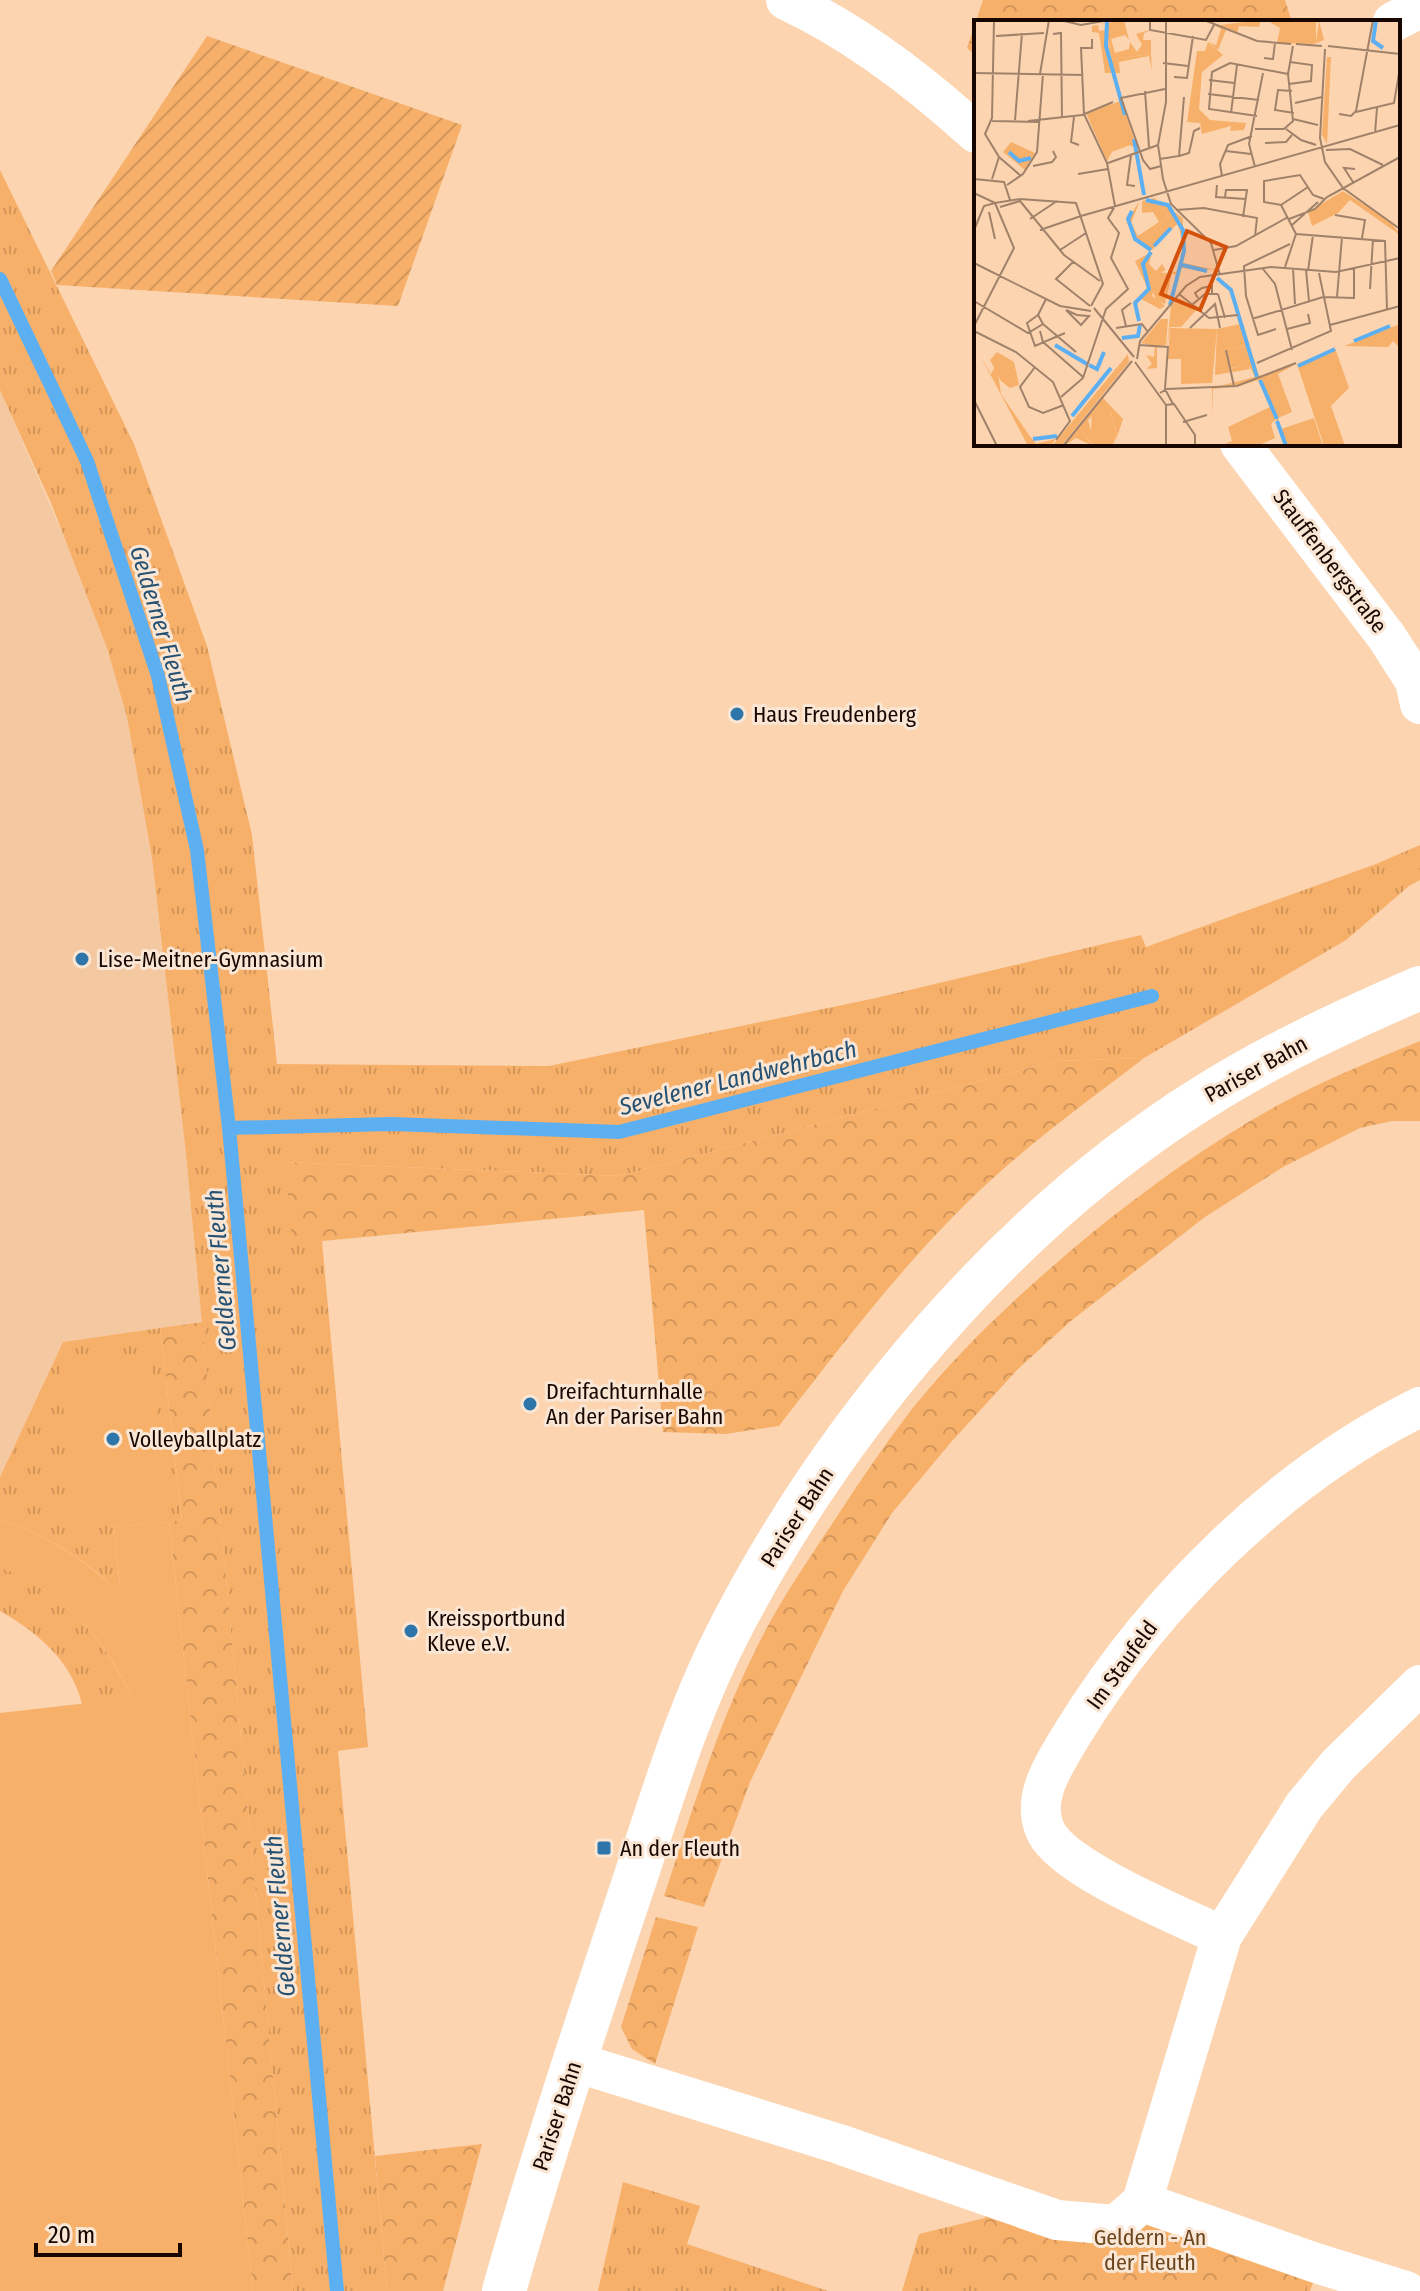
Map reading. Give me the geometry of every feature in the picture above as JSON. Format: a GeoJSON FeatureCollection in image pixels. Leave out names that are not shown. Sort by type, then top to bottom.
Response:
{"type":"FeatureCollection","features":[{"type":"Feature","properties":{"kind":"street"},"geometry":{"type":"LineString","coordinates":[[786,0],[843,31],[944,104],[974,131]]}},
{"type":"Feature","properties":{"kind":"street"},"geometry":{"type":"LineString","coordinates":[[1397,20],[1420,8]]}},
{"type":"Feature","properties":{"kind":"street","name":"Stauffenbergstraße"},"geometry":{"type":"LineString","coordinates":[[1242,446],[1334,564],[1386,636],[1418,689]]}},
{"type":"Feature","properties":{"kind":"street","name":"Pariser Bahn"},"geometry":{"type":"LineString","coordinates":[[504,2291],[531,2196],[691,1713],[770,1556],[818,1482],[877,1401],[940,1324],[999,1261],[1069,1197],[1141,1140],[1202,1098],[1266,1061],[1420,988]]}},
{"type":"Feature","properties":{"kind":"street","name":"Im Staufeld"},"geometry":{"type":"LineString","coordinates":[[1222,1936],[1083,1868],[1061,1851],[1046,1832],[1041,1814],[1042,1790],[1074,1732],[1113,1675],[1158,1615],[1215,1555],[1279,1499],[1348,1450],[1420,1407]]}},
{"type":"Feature","properties":{"kind":"street"},"geometry":{"type":"LineString","coordinates":[[575,2062],[839,2144],[1057,2220],[1116,2225],[1142,2202],[1222,1936],[1304,1806],[1338,1765],[1420,1685]]}},
{"type":"Feature","properties":{"kind":"street"},"geometry":{"type":"LineString","coordinates":[[1142,2202],[1309,2276],[1406,2291]]}},
{"type":"Feature","properties":{"kind":"shaded area","name":"Lise-Meitner-Gymnasium"},"geometry":{"type":"Polygon","coordinates":[[[0,390],[85,586],[127,717],[152,858],[202,1322],[63,1342],[0,1477],[0,390]]]}},
{"type":"Feature","properties":{"kind":"green space"},"geometry":{"type":"Polygon","coordinates":[[[983,0],[1285,0],[1291,20],[976,20],[983,0]]]}},
{"type":"Feature","properties":{"kind":"green space"},"geometry":{"type":"Polygon","coordinates":[[[974,27],[974,54],[967,48],[974,27]]]}},
{"type":"Feature","properties":{"kind":"green space"},"geometry":{"type":"Polygon","coordinates":[[[207,36],[462,125],[398,306],[57,285],[51,271],[207,36]]]}},
{"type":"Feature","properties":{"kind":"green space"},"geometry":{"type":"Polygon","coordinates":[[[0,170],[134,444],[207,646],[252,835],[277,1064],[549,1066],[876,998],[1141,935],[1146,947],[1376,864],[1420,845],[1420,880],[1346,940],[1144,1058],[1056,1061],[620,1176],[285,1162],[322,1241],[368,1747],[338,1751],[387,2291],[293,2291],[186,1154],[152,858],[127,717],[107,648],[51,503],[0,390],[0,170]]]}},
{"type":"Feature","properties":{"kind":"green space"},"geometry":{"type":"Polygon","coordinates":[[[1420,1041],[1420,1121],[1392,1121],[1360,1128],[1283,1167],[1205,1217],[1072,1320],[1018,1369],[952,1441],[892,1513],[843,1591],[750,1782],[704,1907],[664,1896],[717,1738],[766,1630],[794,1581],[863,1476],[932,1385],[975,1338],[1045,1273],[1093,1232],[1185,1163],[1282,1103],[1420,1041]]]}},
{"type":"Feature","properties":{"kind":"green space"},"geometry":{"type":"Polygon","coordinates":[[[1144,1058],[1028,1148],[933,1237],[880,1298],[779,1426],[725,1434],[663,1432],[644,1210],[292,1244],[285,1162],[620,1176],[1056,1061],[1144,1058]]]}},
{"type":"Feature","properties":{"kind":"green space"},"geometry":{"type":"Polygon","coordinates":[[[202,1322],[293,2291],[253,2291],[169,1522],[182,1520],[160,1328],[202,1322]]]}},
{"type":"Feature","properties":{"kind":"green space"},"geometry":{"type":"Polygon","coordinates":[[[160,1328],[182,1521],[114,1527],[120,1587],[115,1588],[61,1548],[0,1519],[0,1477],[63,1342],[160,1328]]]}},
{"type":"Feature","properties":{"kind":"green space","name":"Volleyballplatz"},"geometry":{"type":"Polygon","coordinates":[[[150,1356],[167,1512],[76,1522],[59,1366],[150,1356]]]}},
{"type":"Feature","properties":{"kind":"green space"},"geometry":{"type":"Polygon","coordinates":[[[0,1519],[61,1548],[115,1588],[120,1586],[114,1527],[169,1522],[253,2291],[0,2291],[0,1713],[132,1698],[109,1655],[80,1619],[43,1589],[0,1567],[0,1519]]]}},
{"type":"Feature","properties":{"kind":"green space"},"geometry":{"type":"Polygon","coordinates":[[[0,1567],[44,1589],[80,1619],[109,1655],[132,1698],[82,1704],[70,1674],[51,1649],[27,1628],[0,1611],[0,1567]]]}},
{"type":"Feature","properties":{"kind":"green space"},"geometry":{"type":"Polygon","coordinates":[[[656,1917],[698,1927],[655,2064],[632,2049],[621,2027],[656,1917]]]}},
{"type":"Feature","properties":{"kind":"green space"},"geometry":{"type":"Polygon","coordinates":[[[482,2144],[443,2291],[387,2291],[375,2156],[482,2144]]]}},
{"type":"Feature","properties":{"kind":"green space"},"geometry":{"type":"Polygon","coordinates":[[[623,2182],[700,2206],[687,2244],[828,2291],[598,2291],[623,2182]]]}},
{"type":"Feature","properties":{"kind":"green space","name":"Geldern - An der Fleuth"},"geometry":{"type":"Polygon","coordinates":[[[991,2198],[1057,2220],[1142,2202],[1313,2262],[1305,2291],[977,2291],[985,2218],[991,2198]]]}},
{"type":"Feature","properties":{"kind":"green space"},"geometry":{"type":"Polygon","coordinates":[[[985,2218],[1100,2255],[1314,2280],[1310,2291],[902,2291],[919,2234],[985,2218]]]}},
{"type":"Feature","properties":{"kind":"waterway","name":"Gelderner Fleuth"},"geometry":{"type":"LineString","coordinates":[[0,279],[87,461],[158,676],[197,850],[229,1128],[337,2291]]}},
{"type":"Feature","properties":{"kind":"waterway","name":"Sevelener Landwehrbach"},"geometry":{"type":"LineString","coordinates":[[229,1128],[391,1124],[619,1132],[1152,996]]}},
{"type":"Feature","properties":{"kind":"place","name":"Haus Freudenberg"},"geometry":{"type":"Point","coordinates":[737,714]}},
{"type":"Feature","properties":{"kind":"place","name":"Lise-Meitner-Gymnasium"},"geometry":{"type":"Point","coordinates":[82,959]}},
{"type":"Feature","properties":{"kind":"place","name":"Dreifachturnhalle An der Pariser Bahn"},"geometry":{"type":"Point","coordinates":[530,1404]}},
{"type":"Feature","properties":{"kind":"place","name":"Volleyballplatz"},"geometry":{"type":"Point","coordinates":[113,1439]}},
{"type":"Feature","properties":{"kind":"place","name":"Kreissportbund Kleve e.V."},"geometry":{"type":"Point","coordinates":[411,1631]}},
{"type":"Feature","properties":{"kind":"place","name":"An der Fleuth"},"geometry":{"type":"Point","coordinates":[604,1848]}}]}
